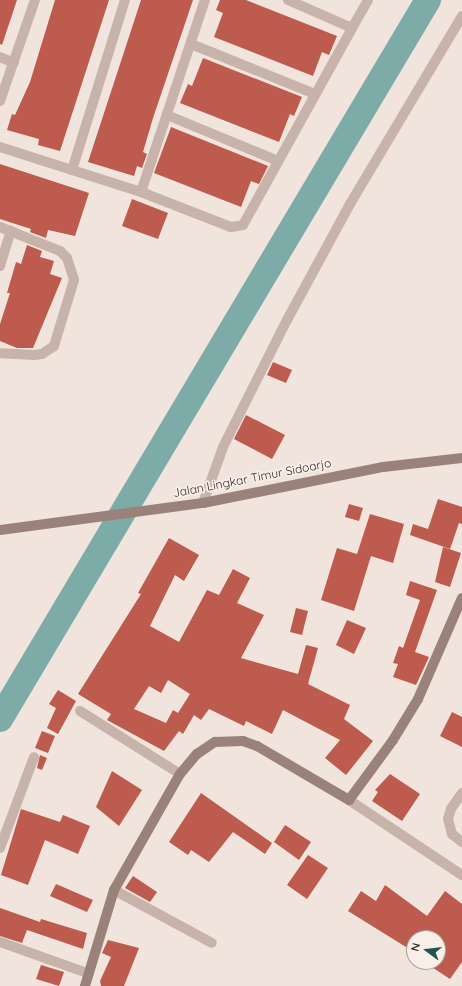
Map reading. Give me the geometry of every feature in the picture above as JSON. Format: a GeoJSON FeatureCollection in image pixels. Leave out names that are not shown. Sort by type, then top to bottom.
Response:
{"type":"FeatureCollection","features":[{"type":"Feature","properties":{"kind":"street"},"geometry":{"type":"LineString","coordinates":[[0,101],[35,0]]}},
{"type":"Feature","properties":{"kind":"street"},"geometry":{"type":"LineString","coordinates":[[72,170],[125,0]]}},
{"type":"Feature","properties":{"kind":"street"},"geometry":{"type":"LineString","coordinates":[[141,192],[205,0]]}},
{"type":"Feature","properties":{"kind":"street"},"geometry":{"type":"LineString","coordinates":[[288,0],[352,28]]}},
{"type":"Feature","properties":{"kind":"street"},"geometry":{"type":"LineString","coordinates":[[0,147],[141,192],[230,227],[242,225],[368,0]]}},
{"type":"Feature","properties":{"kind":"street"},"geometry":{"type":"LineString","coordinates":[[203,503],[223,447],[287,320],[350,204],[462,16]]}},
{"type":"Feature","properties":{"kind":"street"},"geometry":{"type":"LineString","coordinates":[[191,44],[315,94]]}},
{"type":"Feature","properties":{"kind":"street"},"geometry":{"type":"LineString","coordinates":[[0,58],[14,62]]}},
{"type":"Feature","properties":{"kind":"street"},"geometry":{"type":"LineString","coordinates":[[167,115],[278,161]]}},
{"type":"Feature","properties":{"kind":"street"},"geometry":{"type":"LineString","coordinates":[[0,227],[60,251],[67,258],[73,273],[73,287],[54,346],[42,354],[0,353]]}},
{"type":"Feature","properties":{"kind":"street"},"geometry":{"type":"LineString","coordinates":[[0,266],[11,231]]}},
{"type":"Feature","properties":{"kind":"street","name":"Jalan Lingkar Timur Sidoarjo"},"geometry":{"type":"LineString","coordinates":[[0,530],[203,503],[383,467],[462,458]]}},
{"type":"Feature","properties":{"kind":"street"},"geometry":{"type":"LineString","coordinates":[[349,800],[393,740],[418,699],[462,598]]}},
{"type":"Feature","properties":{"kind":"street"},"geometry":{"type":"LineString","coordinates":[[80,711],[180,774]]}},
{"type":"Feature","properties":{"kind":"street"},"geometry":{"type":"LineString","coordinates":[[85,986],[87,973],[114,890],[180,774],[209,744],[222,740],[243,741],[257,746],[349,800],[462,875]]}},
{"type":"Feature","properties":{"kind":"street"},"geometry":{"type":"LineString","coordinates":[[0,848],[34,757]]}},
{"type":"Feature","properties":{"kind":"street"},"geometry":{"type":"LineString","coordinates":[[462,793],[451,809],[448,819],[452,834],[462,842]]}},
{"type":"Feature","properties":{"kind":"street"},"geometry":{"type":"LineString","coordinates":[[114,890],[212,943]]}},
{"type":"Feature","properties":{"kind":"street"},"geometry":{"type":"LineString","coordinates":[[0,942],[87,973]]}},
{"type":"Feature","properties":{"kind":"building"},"geometry":{"type":"Polygon","coordinates":[[[0,0],[17,0],[2,45],[0,44],[0,0]]]}},
{"type":"Feature","properties":{"kind":"building"},"geometry":{"type":"Polygon","coordinates":[[[55,0],[109,0],[60,151],[38,145],[39,139],[7,130],[12,114],[15,115],[30,82],[55,0]]]}},
{"type":"Feature","properties":{"kind":"building"},"geometry":{"type":"Polygon","coordinates":[[[141,0],[193,0],[153,118],[143,152],[147,154],[142,168],[137,166],[134,176],[88,162],[141,0]]]}},
{"type":"Feature","properties":{"kind":"building"},"geometry":{"type":"Polygon","coordinates":[[[220,0],[246,0],[337,36],[329,55],[322,52],[313,76],[214,37],[223,13],[216,10],[220,0]]]}},
{"type":"Feature","properties":{"kind":"building"},"geometry":{"type":"Polygon","coordinates":[[[203,58],[302,97],[294,116],[290,114],[279,142],[180,103],[188,84],[192,86],[203,58]]]}},
{"type":"Feature","properties":{"kind":"building"},"geometry":{"type":"Polygon","coordinates":[[[171,127],[268,166],[259,184],[251,181],[241,207],[154,173],[171,127]]]}},
{"type":"Feature","properties":{"kind":"building"},"geometry":{"type":"Polygon","coordinates":[[[0,164],[89,193],[75,236],[48,230],[46,238],[30,232],[31,229],[0,219],[0,164]]]}},
{"type":"Feature","properties":{"kind":"building"},"geometry":{"type":"Polygon","coordinates":[[[132,199],[168,213],[158,239],[122,226],[132,199]]]}},
{"type":"Feature","properties":{"kind":"building"},"geometry":{"type":"Polygon","coordinates":[[[27,245],[42,251],[40,257],[54,261],[50,274],[62,278],[33,348],[17,348],[0,341],[0,324],[10,293],[7,293],[16,262],[21,264],[27,245]]]}},
{"type":"Feature","properties":{"kind":"building"},"geometry":{"type":"Polygon","coordinates":[[[273,362],[292,370],[286,383],[267,375],[273,362]]]}},
{"type":"Feature","properties":{"kind":"building"},"geometry":{"type":"Polygon","coordinates":[[[246,415],[285,435],[272,459],[234,439],[246,415]]]}},
{"type":"Feature","properties":{"kind":"building"},"geometry":{"type":"Polygon","coordinates":[[[438,499],[462,507],[462,524],[459,523],[450,549],[410,535],[413,524],[428,529],[438,499]]]}},
{"type":"Feature","properties":{"kind":"building"},"geometry":{"type":"Polygon","coordinates":[[[349,504],[363,508],[359,521],[345,517],[349,504]]]}},
{"type":"Feature","properties":{"kind":"building"},"geometry":{"type":"Polygon","coordinates":[[[370,514],[404,524],[393,563],[371,556],[354,611],[321,600],[337,548],[357,554],[370,514]]]}},
{"type":"Feature","properties":{"kind":"building"},"geometry":{"type":"Polygon","coordinates":[[[169,538],[199,555],[184,581],[175,575],[150,626],[179,642],[207,590],[219,595],[233,569],[250,578],[237,603],[264,615],[241,658],[298,674],[306,645],[318,648],[308,684],[350,705],[344,719],[373,741],[346,775],[325,758],[340,740],[283,710],[272,734],[246,721],[244,726],[209,709],[201,720],[194,715],[183,734],[179,731],[164,751],[107,720],[111,714],[78,694],[141,594],[138,593],[169,538]],[[168,680],[161,693],[149,686],[134,709],[166,723],[173,710],[178,713],[190,694],[168,680]]]}},
{"type":"Feature","properties":{"kind":"building"},"geometry":{"type":"Polygon","coordinates":[[[443,547],[461,553],[450,587],[435,582],[443,547]]]}},
{"type":"Feature","properties":{"kind":"building"},"geometry":{"type":"Polygon","coordinates":[[[410,581],[437,590],[415,652],[429,657],[416,685],[393,677],[398,664],[393,663],[399,646],[403,648],[420,600],[406,595],[410,581]]]}},
{"type":"Feature","properties":{"kind":"building"},"geometry":{"type":"Polygon","coordinates":[[[296,608],[308,611],[302,635],[290,632],[296,608]]]}},
{"type":"Feature","properties":{"kind":"building"},"geometry":{"type":"Polygon","coordinates":[[[347,620],[366,628],[354,654],[336,645],[347,620]]]}},
{"type":"Feature","properties":{"kind":"building"},"geometry":{"type":"Polygon","coordinates":[[[58,690],[76,701],[58,734],[47,728],[56,708],[49,704],[58,690]]]}},
{"type":"Feature","properties":{"kind":"building"},"geometry":{"type":"Polygon","coordinates":[[[452,712],[462,717],[462,747],[440,736],[452,712]]]}},
{"type":"Feature","properties":{"kind":"building"},"geometry":{"type":"Polygon","coordinates":[[[42,731],[55,736],[48,753],[35,748],[42,731]]]}},
{"type":"Feature","properties":{"kind":"building"},"geometry":{"type":"Polygon","coordinates":[[[40,755],[47,758],[42,770],[37,768],[40,755]]]}},
{"type":"Feature","properties":{"kind":"building"},"geometry":{"type":"Polygon","coordinates":[[[112,771],[142,790],[119,826],[96,807],[112,771]]]}},
{"type":"Feature","properties":{"kind":"building"},"geometry":{"type":"Polygon","coordinates":[[[390,774],[420,794],[402,821],[372,801],[378,792],[375,790],[390,774]]]}},
{"type":"Feature","properties":{"kind":"building"},"geometry":{"type":"Polygon","coordinates":[[[201,793],[272,843],[265,854],[233,832],[209,862],[191,850],[188,855],[169,842],[201,793]]]}},
{"type":"Feature","properties":{"kind":"building"},"geometry":{"type":"Polygon","coordinates":[[[21,809],[60,822],[63,815],[90,826],[78,854],[45,840],[28,885],[1,875],[21,809]]]}},
{"type":"Feature","properties":{"kind":"building"},"geometry":{"type":"Polygon","coordinates":[[[285,825],[311,842],[299,860],[274,842],[285,825]]]}},
{"type":"Feature","properties":{"kind":"building"},"geometry":{"type":"Polygon","coordinates":[[[308,855],[328,868],[307,899],[287,885],[308,855]]]}},
{"type":"Feature","properties":{"kind":"building"},"geometry":{"type":"Polygon","coordinates":[[[133,876],[157,892],[150,902],[125,888],[133,876]]]}},
{"type":"Feature","properties":{"kind":"building"},"geometry":{"type":"Polygon","coordinates":[[[56,884],[93,900],[87,912],[50,896],[56,884]]]}},
{"type":"Feature","properties":{"kind":"building"},"geometry":{"type":"Polygon","coordinates":[[[385,885],[427,916],[445,891],[462,904],[462,962],[450,979],[436,970],[446,970],[446,930],[406,930],[406,947],[348,911],[361,891],[376,901],[385,885]]]}},
{"type":"Feature","properties":{"kind":"building"},"geometry":{"type":"Polygon","coordinates":[[[0,908],[40,922],[41,919],[87,933],[83,949],[27,930],[22,943],[0,936],[0,908]]]}},
{"type":"Feature","properties":{"kind":"building"},"geometry":{"type":"Polygon","coordinates":[[[108,940],[139,948],[124,986],[101,986],[100,981],[111,957],[102,953],[108,940]]]}},
{"type":"Feature","properties":{"kind":"building"},"geometry":{"type":"Polygon","coordinates":[[[41,965],[64,972],[59,986],[36,979],[41,965]]]}},
{"type":"Feature","properties":{"kind":"waterway"},"geometry":{"type":"LineString","coordinates":[[0,719],[428,0]]}}]}
